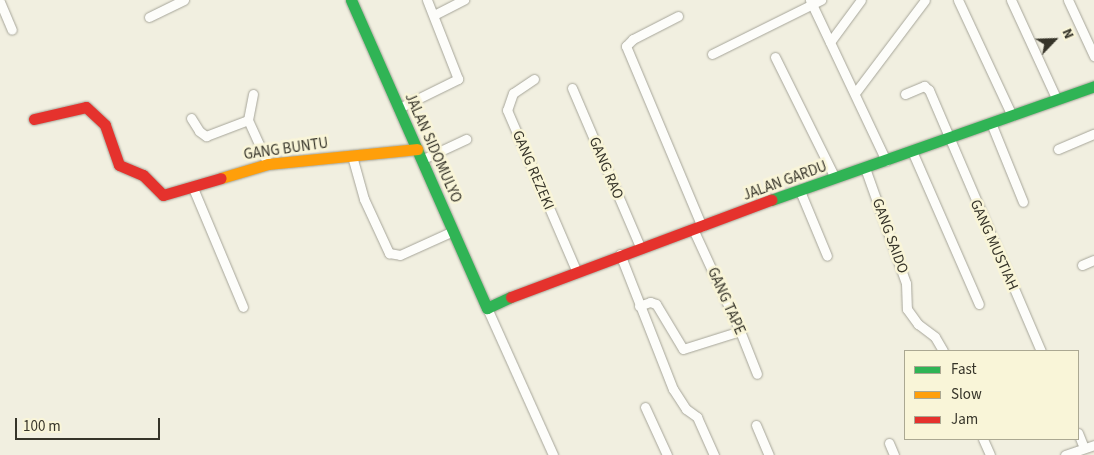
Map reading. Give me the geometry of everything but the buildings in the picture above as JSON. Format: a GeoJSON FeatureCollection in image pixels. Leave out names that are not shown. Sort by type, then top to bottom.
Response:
{"type":"FeatureCollection","features":[{"type":"Feature","properties":{"kind":"street"},"geometry":{"type":"LineString","coordinates":[[149,17],[175,2],[184,0]]}},
{"type":"Feature","properties":{"kind":"street","name":"JALAN SIDOMULYO"},"geometry":{"type":"LineString","coordinates":[[352,0],[487,308]]}},
{"type":"Feature","properties":{"kind":"street"},"geometry":{"type":"LineString","coordinates":[[399,108],[458,79],[427,0]]}},
{"type":"Feature","properties":{"kind":"street"},"geometry":{"type":"LineString","coordinates":[[434,15],[464,0]]}},
{"type":"Feature","properties":{"kind":"street"},"geometry":{"type":"LineString","coordinates":[[830,42],[860,0]]}},
{"type":"Feature","properties":{"kind":"street"},"geometry":{"type":"LineString","coordinates":[[855,93],[925,0]]}},
{"type":"Feature","properties":{"kind":"street"},"geometry":{"type":"LineString","coordinates":[[958,0],[1012,116]]}},
{"type":"Feature","properties":{"kind":"street"},"geometry":{"type":"LineString","coordinates":[[1011,0],[1057,100]]}},
{"type":"Feature","properties":{"kind":"street"},"geometry":{"type":"LineString","coordinates":[[1068,0],[1094,56]]}},
{"type":"Feature","properties":{"kind":"street"},"geometry":{"type":"LineString","coordinates":[[712,54],[814,1],[830,42],[886,161]]}},
{"type":"Feature","properties":{"kind":"street"},"geometry":{"type":"LineString","coordinates":[[0,2],[12,30]]}},
{"type":"Feature","properties":{"kind":"street","name":"GANG TAPE"},"geometry":{"type":"LineString","coordinates":[[678,16],[629,41],[626,46],[756,374]]}},
{"type":"Feature","properties":{"kind":"street"},"geometry":{"type":"LineString","coordinates":[[775,57],[835,178]]}},
{"type":"Feature","properties":{"kind":"street","name":"GANG REZEKI"},"geometry":{"type":"LineString","coordinates":[[534,79],[513,93],[507,110],[576,270]]}},
{"type":"Feature","properties":{"kind":"street","name":"JALAN GARDU"},"geometry":{"type":"LineString","coordinates":[[487,308],[576,270],[1094,86]]}},
{"type":"Feature","properties":{"kind":"street","name":"GANG MUSTIAH"},"geometry":{"type":"LineString","coordinates":[[905,94],[927,87],[1041,350]]}},
{"type":"Feature","properties":{"kind":"street","name":"GANG RAO"},"geometry":{"type":"LineString","coordinates":[[572,88],[640,247]]}},
{"type":"Feature","properties":{"kind":"street"},"geometry":{"type":"LineString","coordinates":[[253,94],[248,120],[268,164]]}},
{"type":"Feature","properties":{"kind":"street","name":"GANG BUNTU"},"geometry":{"type":"LineString","coordinates":[[34,119],[86,107],[106,125],[111,149],[119,164],[143,174],[152,187],[163,195],[193,188],[268,164],[352,156],[419,154]]}},
{"type":"Feature","properties":{"kind":"street"},"geometry":{"type":"LineString","coordinates":[[191,118],[198,131],[206,136],[248,120]]}},
{"type":"Feature","properties":{"kind":"street"},"geometry":{"type":"LineString","coordinates":[[991,123],[1024,202]]}},
{"type":"Feature","properties":{"kind":"street"},"geometry":{"type":"LineString","coordinates":[[1058,149],[1094,134]]}},
{"type":"Feature","properties":{"kind":"street"},"geometry":{"type":"LineString","coordinates":[[419,154],[466,139]]}},
{"type":"Feature","properties":{"kind":"street"},"geometry":{"type":"LineString","coordinates":[[912,151],[979,304]]}},
{"type":"Feature","properties":{"kind":"street"},"geometry":{"type":"LineString","coordinates":[[352,156],[374,226],[392,255],[400,255],[453,231]]}},
{"type":"Feature","properties":{"kind":"street","name":"GANG SAIDO"},"geometry":{"type":"LineString","coordinates":[[865,168],[906,283],[907,309],[918,324],[935,337],[942,350]]}},
{"type":"Feature","properties":{"kind":"street"},"geometry":{"type":"LineString","coordinates":[[193,188],[243,307]]}},
{"type":"Feature","properties":{"kind":"street"},"geometry":{"type":"LineString","coordinates":[[800,191],[827,256]]}},
{"type":"Feature","properties":{"kind":"street"},"geometry":{"type":"LineString","coordinates":[[620,254],[673,389],[686,409],[698,417],[714,455]]}},
{"type":"Feature","properties":{"kind":"street"},"geometry":{"type":"LineString","coordinates":[[1082,265],[1094,260]]}},
{"type":"Feature","properties":{"kind":"street"},"geometry":{"type":"LineString","coordinates":[[639,306],[650,302],[656,304],[683,349],[740,331]]}},
{"type":"Feature","properties":{"kind":"street"},"geometry":{"type":"LineString","coordinates":[[487,308],[553,455]]}},
{"type":"Feature","properties":{"kind":"street"},"geometry":{"type":"LineString","coordinates":[[644,407],[666,455]]}},
{"type":"Feature","properties":{"kind":"street"},"geometry":{"type":"LineString","coordinates":[[756,426],[770,455]]}},
{"type":"Feature","properties":{"kind":"street"},"geometry":{"type":"LineString","coordinates":[[1079,436],[1084,448]]}},
{"type":"Feature","properties":{"kind":"street"},"geometry":{"type":"LineString","coordinates":[[983,440],[990,455]]}},
{"type":"Feature","properties":{"kind":"street"},"geometry":{"type":"LineString","coordinates":[[889,443],[894,455]]}},
{"type":"Feature","properties":{"kind":"street"},"geometry":{"type":"LineString","coordinates":[[1065,455],[1094,445]]}},
{"type":"Feature","properties":{"kind":"traffic: fast"},"geometry":{"type":"LineString","coordinates":[[351,0],[487,308],[511,297]]}},
{"type":"Feature","properties":{"kind":"traffic: fast"},"geometry":{"type":"LineString","coordinates":[[771,200],[1094,86]]}},
{"type":"Feature","properties":{"kind":"traffic: slow"},"geometry":{"type":"LineString","coordinates":[[221,178],[268,164],[417,149]]}},
{"type":"Feature","properties":{"kind":"traffic: jam"},"geometry":{"type":"LineString","coordinates":[[34,119],[86,107],[105,125],[119,165],[143,175],[163,195],[221,178]]}},
{"type":"Feature","properties":{"kind":"traffic: jam"},"geometry":{"type":"LineString","coordinates":[[511,297],[771,200]]}}]}
